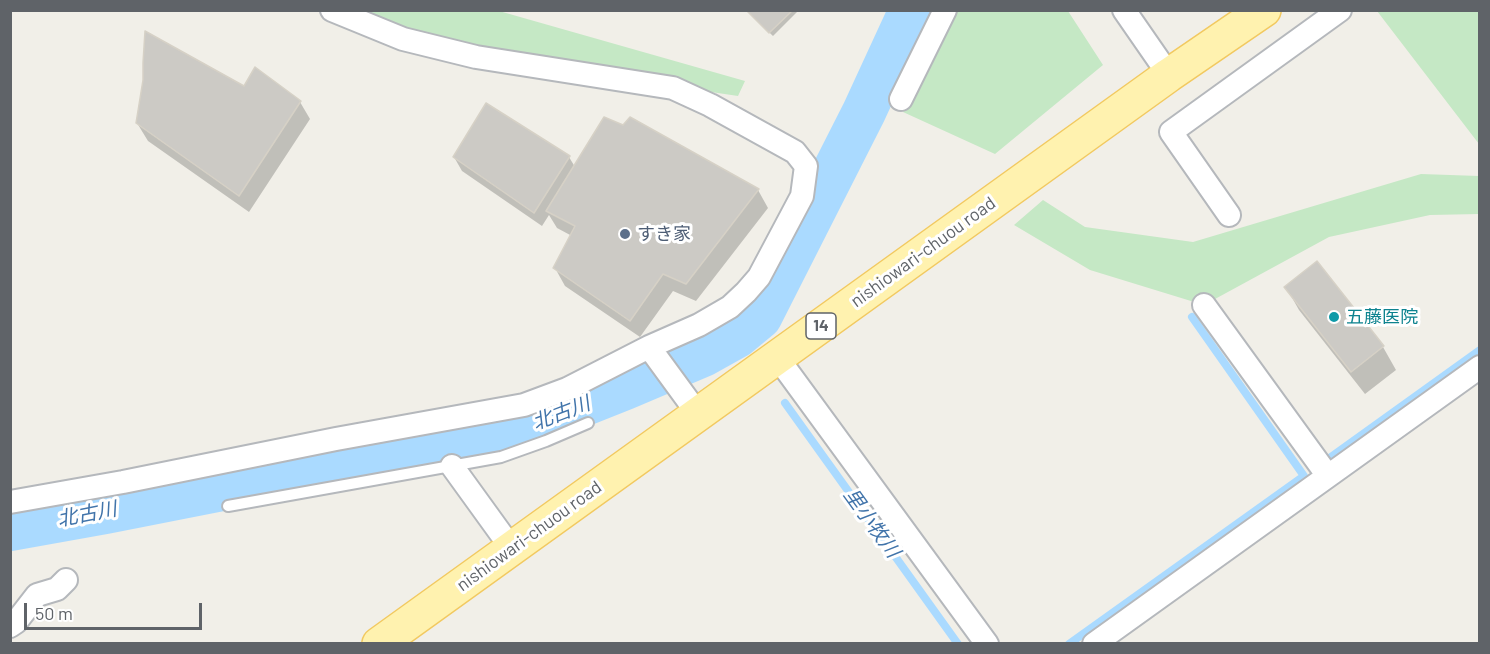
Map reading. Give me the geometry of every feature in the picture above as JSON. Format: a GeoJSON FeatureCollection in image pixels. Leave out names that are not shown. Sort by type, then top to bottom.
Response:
{"type":"FeatureCollection","features":[{"type":"Feature","properties":{"kind":"main road","name":"nishiowari-chuou road"},"geometry":{"type":"LineString","coordinates":[[379,644],[512,549],[689,403],[777,357],[1169,75],[1264,10]]}},
{"type":"Feature","properties":{"kind":"street"},"geometry":{"type":"LineString","coordinates":[[10,502],[525,405],[567,389],[652,352],[730,307],[759,277],[802,196],[806,166],[795,152],[673,87],[476,57],[403,39],[332,10]]}},
{"type":"Feature","properties":{"kind":"street"},"geometry":{"type":"LineString","coordinates":[[901,99],[945,10]]}},
{"type":"Feature","properties":{"kind":"street"},"geometry":{"type":"LineString","coordinates":[[1124,10],[1169,75]]}},
{"type":"Feature","properties":{"kind":"street"},"geometry":{"type":"LineString","coordinates":[[1229,215],[1171,132],[1340,10]]}},
{"type":"Feature","properties":{"kind":"street"},"geometry":{"type":"LineString","coordinates":[[1204,305],[1328,477]]}},
{"type":"Feature","properties":{"kind":"street"},"geometry":{"type":"LineString","coordinates":[[652,352],[689,403]]}},
{"type":"Feature","properties":{"kind":"street"},"geometry":{"type":"LineString","coordinates":[[777,357],[987,644]]}},
{"type":"Feature","properties":{"kind":"street"},"geometry":{"type":"LineString","coordinates":[[1094,644],[1479,367]]}},
{"type":"Feature","properties":{"kind":"street"},"geometry":{"type":"LineString","coordinates":[[452,466],[512,549]]}},
{"type":"Feature","properties":{"kind":"street"},"geometry":{"type":"LineString","coordinates":[[10,626],[16,622],[37,595],[57,590],[66,580]]}},
{"type":"Feature","properties":{"kind":"lane"},"geometry":{"type":"LineString","coordinates":[[228,506],[501,457],[588,423]]}},
{"type":"Feature","properties":{"kind":"green space"},"geometry":{"type":"Polygon","coordinates":[[[342,10],[499,11],[745,81],[738,96],[476,57],[342,10]]]}},
{"type":"Feature","properties":{"kind":"green space"},"geometry":{"type":"Polygon","coordinates":[[[888,11],[899,11],[885,45],[875,63],[865,60],[888,11]]]}},
{"type":"Feature","properties":{"kind":"green space"},"geometry":{"type":"Polygon","coordinates":[[[954,11],[1068,11],[1103,65],[995,154],[903,112],[954,11]]]}},
{"type":"Feature","properties":{"kind":"green space"},"geometry":{"type":"Polygon","coordinates":[[[1377,11],[1479,11],[1479,144],[1377,11]]]}},
{"type":"Feature","properties":{"kind":"green space"},"geometry":{"type":"Polygon","coordinates":[[[1421,174],[1479,176],[1479,214],[1430,215],[1329,237],[1204,305],[1090,270],[1014,225],[1043,200],[1085,227],[1193,242],[1421,174]]]}},
{"type":"Feature","properties":{"kind":"building"},"geometry":{"type":"Polygon","coordinates":[[[746,10],[793,10],[769,33],[746,10]]]}},
{"type":"Feature","properties":{"kind":"building"},"geometry":{"type":"Polygon","coordinates":[[[145,31],[244,86],[255,67],[301,101],[239,196],[136,123],[143,80],[145,31]]]}},
{"type":"Feature","properties":{"kind":"building"},"geometry":{"type":"Polygon","coordinates":[[[486,103],[570,156],[534,213],[453,157],[486,103]]]}},
{"type":"Feature","properties":{"kind":"building"},"geometry":{"type":"Polygon","coordinates":[[[604,117],[623,125],[630,117],[759,189],[686,284],[663,274],[630,321],[553,268],[575,226],[546,211],[604,117]]]}},
{"type":"Feature","properties":{"kind":"building","name":"五藤医院"},"geometry":{"type":"Polygon","coordinates":[[[1317,261],[1384,346],[1351,372],[1284,287],[1317,261]]]}},
{"type":"Feature","properties":{"kind":"waterway","name":"北古川"},"geometry":{"type":"LineString","coordinates":[[10,529],[360,462],[467,446],[542,421],[625,388],[703,355],[737,336],[760,317],[864,112],[911,10]]}},
{"type":"Feature","properties":{"kind":"waterway"},"geometry":{"type":"LineString","coordinates":[[1069,644],[1304,476],[1192,317]]}},
{"type":"Feature","properties":{"kind":"waterway"},"geometry":{"type":"LineString","coordinates":[[1324,462],[1480,350]]}},
{"type":"Feature","properties":{"kind":"waterway","name":"里小牧川"},"geometry":{"type":"LineString","coordinates":[[785,403],[958,644]]}},
{"type":"Feature","properties":{"kind":"place","name":"すき家"},"geometry":{"type":"Point","coordinates":[625,234]}},
{"type":"Feature","properties":{"kind":"place","name":"五藤医院"},"geometry":{"type":"Point","coordinates":[1334,317]}}]}
